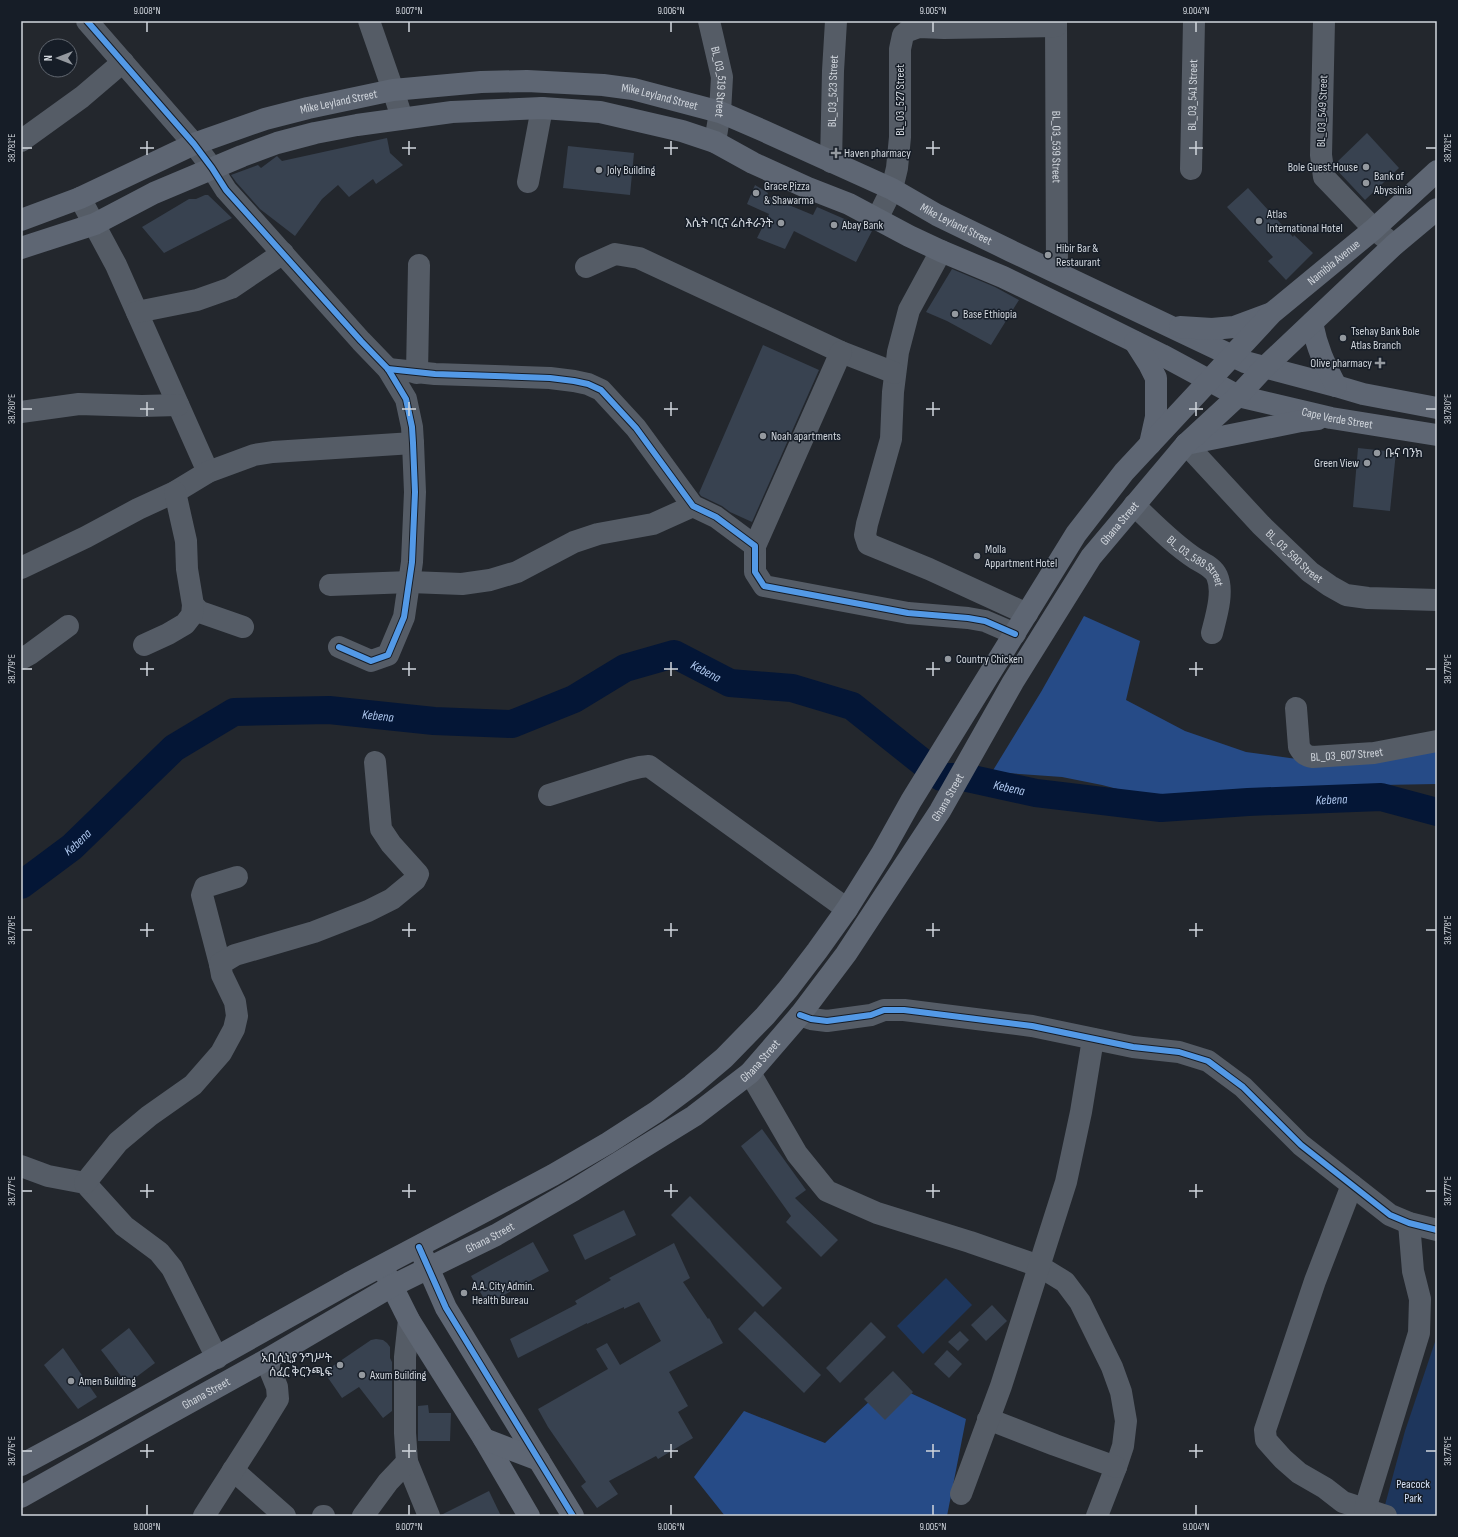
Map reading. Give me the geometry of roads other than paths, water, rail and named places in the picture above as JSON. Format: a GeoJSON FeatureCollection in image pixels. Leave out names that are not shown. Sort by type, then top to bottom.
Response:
{"type":"FeatureCollection","features":[{"type":"Feature","properties":{"kind":"main road","name":"Mike Leyland Street"},"geometry":{"type":"LineString","coordinates":[[21,220],[80,198],[194,144],[308,108],[393,90],[481,82],[527,81],[603,85],[633,89],[720,112],[892,189],[937,215],[1232,357],[1264,368]]}},
{"type":"Feature","properties":{"kind":"main road"},"geometry":{"type":"LineString","coordinates":[[21,248],[95,224],[154,193],[212,168],[277,143],[308,135],[357,125],[452,112],[542,108],[600,112],[682,131],[715,142],[753,163],[808,188],[849,204],[941,251],[1003,277],[1162,355],[1209,382]]}},
{"type":"Feature","properties":{"kind":"main road","name":"Namibia Avenue"},"geometry":{"type":"LineString","coordinates":[[1232,357],[1272,313],[1374,229],[1437,171]]}},
{"type":"Feature","properties":{"kind":"main road"},"geometry":{"type":"LineString","coordinates":[[1264,368],[1394,245],[1436,214]]}},
{"type":"Feature","properties":{"kind":"main road"},"geometry":{"type":"LineString","coordinates":[[1167,326],[1212,329],[1234,327],[1272,313]]}},
{"type":"Feature","properties":{"kind":"main road"},"geometry":{"type":"LineString","coordinates":[[1312,323],[1316,342],[1323,362],[1336,386]]}},
{"type":"Feature","properties":{"kind":"main road"},"geometry":{"type":"LineString","coordinates":[[1135,342],[1156,378],[1156,417],[1150,444]]}},
{"type":"Feature","properties":{"kind":"main road"},"geometry":{"type":"LineString","coordinates":[[21,1465],[382,1266],[553,1175],[608,1143],[656,1112],[692,1085],[724,1058],[765,1016],[817,951],[847,909],[882,853],[911,801],[1076,534],[1124,472],[1232,357]]}},
{"type":"Feature","properties":{"kind":"main road"},"geometry":{"type":"LineString","coordinates":[[1264,368],[1363,394],[1437,408]]}},
{"type":"Feature","properties":{"kind":"main road","name":"Ghana Street"},"geometry":{"type":"LineString","coordinates":[[21,1497],[163,1416],[266,1360],[392,1286],[496,1235],[587,1182],[694,1116],[750,1072],[800,1015],[846,954],[903,865],[940,811],[984,732],[1091,557],[1186,444],[1238,396],[1264,368]]}},
{"type":"Feature","properties":{"kind":"main road","name":"Cape Verde Street"},"geometry":{"type":"LineString","coordinates":[[1209,382],[1238,396],[1331,418],[1437,435]]}},
{"type":"Feature","properties":{"kind":"main road"},"geometry":{"type":"LineString","coordinates":[[1186,444],[1300,421],[1331,418]]}},
{"type":"Feature","properties":{"kind":"main road"},"geometry":{"type":"LineString","coordinates":[[882,853],[903,865]]}},
{"type":"Feature","properties":{"kind":"main road"},"geometry":{"type":"LineString","coordinates":[[483,1211],[496,1235]]}},
{"type":"Feature","properties":{"kind":"main road"},"geometry":{"type":"LineString","coordinates":[[419,1247],[446,1308],[573,1516]]}},
{"type":"Feature","properties":{"kind":"main road"},"geometry":{"type":"LineString","coordinates":[[382,1266],[409,1320],[484,1439],[529,1516]]}},
{"type":"Feature","properties":{"kind":"main road"},"geometry":{"type":"LineString","coordinates":[[484,1439],[540,1460]]}},
{"type":"Feature","properties":{"kind":"street"},"geometry":{"type":"LineString","coordinates":[[87,21],[194,144],[226,190],[361,341],[388,369],[406,398],[412,427],[415,492],[410,582],[404,617],[388,655],[371,661],[339,647]]}},
{"type":"Feature","properties":{"kind":"street"},"geometry":{"type":"LineString","coordinates":[[369,21],[402,118]]}},
{"type":"Feature","properties":{"kind":"street","name":"BL_03_519 Street"},"geometry":{"type":"LineString","coordinates":[[709,21],[722,77],[720,112],[715,142]]}},
{"type":"Feature","properties":{"kind":"street","name":"BL_03_523 Street"},"geometry":{"type":"LineString","coordinates":[[831,162],[833,71],[836,21]]}},
{"type":"Feature","properties":{"kind":"street","name":"BL_03_541 Street"},"geometry":{"type":"LineString","coordinates":[[1192,169],[1194,21]]}},
{"type":"Feature","properties":{"kind":"street","name":"BL_03_549 Street"},"geometry":{"type":"LineString","coordinates":[[1324,21],[1321,155],[1324,178],[1374,229],[1394,245]]}},
{"type":"Feature","properties":{"kind":"street"},"geometry":{"type":"LineString","coordinates":[[919,24],[944,28],[1056,24]]}},
{"type":"Feature","properties":{"kind":"street","name":"BL_03_527 Street"},"geometry":{"type":"LineString","coordinates":[[892,189],[897,168],[900,137],[900,49],[903,35],[919,24]]}},
{"type":"Feature","properties":{"kind":"street","name":"BL_03_539 Street"},"geometry":{"type":"LineString","coordinates":[[1056,24],[1057,272]]}},
{"type":"Feature","properties":{"kind":"street"},"geometry":{"type":"LineString","coordinates":[[21,141],[82,98],[123,62]]}},
{"type":"Feature","properties":{"kind":"street"},"geometry":{"type":"LineString","coordinates":[[528,182],[542,108]]}},
{"type":"Feature","properties":{"kind":"street"},"geometry":{"type":"LineString","coordinates":[[877,219],[892,189]]}},
{"type":"Feature","properties":{"kind":"street"},"geometry":{"type":"LineString","coordinates":[[80,198],[116,265],[208,472]]}},
{"type":"Feature","properties":{"kind":"street"},"geometry":{"type":"LineString","coordinates":[[941,251],[909,310],[898,352],[893,392],[891,439],[865,535],[868,544],[929,569],[1027,614]]}},
{"type":"Feature","properties":{"kind":"street"},"geometry":{"type":"LineString","coordinates":[[136,312],[197,300],[231,288],[282,253]]}},
{"type":"Feature","properties":{"kind":"street"},"geometry":{"type":"LineString","coordinates":[[586,267],[615,254],[639,258],[841,352],[896,373]]}},
{"type":"Feature","properties":{"kind":"street"},"geometry":{"type":"LineString","coordinates":[[416,373],[419,265]]}},
{"type":"Feature","properties":{"kind":"street"},"geometry":{"type":"LineString","coordinates":[[841,352],[755,546],[755,572],[764,586],[908,613],[968,618],[985,621],[1014,634]]}},
{"type":"Feature","properties":{"kind":"street"},"geometry":{"type":"LineString","coordinates":[[388,369],[416,373],[550,378],[588,384],[601,390],[636,428],[693,506],[716,517],[755,546]]}},
{"type":"Feature","properties":{"kind":"street"},"geometry":{"type":"LineString","coordinates":[[21,412],[79,404],[142,406],[178,405]]}},
{"type":"Feature","properties":{"kind":"street"},"geometry":{"type":"LineString","coordinates":[[21,568],[175,492],[208,472],[254,455],[273,452],[413,443]]}},
{"type":"Feature","properties":{"kind":"street","name":"BL_03_590 Street"},"geometry":{"type":"LineString","coordinates":[[1186,444],[1261,525],[1310,572],[1330,586],[1346,595],[1368,598],[1437,600]]}},
{"type":"Feature","properties":{"kind":"street"},"geometry":{"type":"LineString","coordinates":[[144,645],[185,624],[192,615],[193,605],[187,570],[186,541],[175,492]]}},
{"type":"Feature","properties":{"kind":"street","name":"BL_03_588 Street"},"geometry":{"type":"LineString","coordinates":[[1134,505],[1173,543],[1211,568],[1217,576],[1220,594],[1212,633]]}},
{"type":"Feature","properties":{"kind":"street"},"geometry":{"type":"LineString","coordinates":[[330,585],[410,582],[462,584],[490,580],[517,572],[574,542],[598,534],[653,524],[693,506]]}},
{"type":"Feature","properties":{"kind":"street"},"geometry":{"type":"LineString","coordinates":[[193,605],[200,612],[243,627]]}},
{"type":"Feature","properties":{"kind":"street"},"geometry":{"type":"LineString","coordinates":[[21,658],[30,654],[68,626]]}},
{"type":"Feature","properties":{"kind":"street","name":"BL_03_607 Street"},"geometry":{"type":"LineString","coordinates":[[1296,708],[1299,747],[1307,756],[1313,757],[1374,753],[1437,741]]}},
{"type":"Feature","properties":{"kind":"street"},"geometry":{"type":"LineString","coordinates":[[220,964],[235,955],[314,932],[368,911],[392,899],[416,880],[418,874],[415,868],[391,844],[381,829],[375,762]]}},
{"type":"Feature","properties":{"kind":"street"},"geometry":{"type":"LineString","coordinates":[[549,795],[640,766],[649,766],[847,909]]}},
{"type":"Feature","properties":{"kind":"street"},"geometry":{"type":"LineString","coordinates":[[85,1183],[118,1142],[149,1116],[193,1085],[221,1053],[234,1029],[237,1016],[235,1002],[222,975],[202,895],[205,888],[237,876]]}},
{"type":"Feature","properties":{"kind":"street"},"geometry":{"type":"LineString","coordinates":[[800,1015],[811,1019],[826,1021],[871,1015],[884,1010],[904,1010],[1032,1026],[1133,1047],[1179,1052],[1208,1061],[1243,1087],[1300,1146],[1390,1215],[1409,1223],[1437,1230]]}},
{"type":"Feature","properties":{"kind":"street"},"geometry":{"type":"LineString","coordinates":[[961,1494],[1001,1386],[1066,1182],[1081,1112],[1093,1039]]}},
{"type":"Feature","properties":{"kind":"street"},"geometry":{"type":"LineString","coordinates":[[750,1072],[797,1154],[827,1191],[877,1213],[970,1242],[1039,1266],[1065,1282],[1080,1302],[1112,1367],[1122,1392],[1126,1422],[1122,1446],[1116,1467],[1097,1516]]}},
{"type":"Feature","properties":{"kind":"street"},"geometry":{"type":"LineString","coordinates":[[21,1166],[48,1176],[85,1183],[124,1226],[159,1252],[172,1268],[217,1358]]}},
{"type":"Feature","properties":{"kind":"street"},"geometry":{"type":"LineString","coordinates":[[1352,1185],[1315,1281],[1265,1430],[1266,1440],[1283,1459],[1300,1473],[1325,1488],[1343,1502],[1386,1516]]}},
{"type":"Feature","properties":{"kind":"street"},"geometry":{"type":"LineString","coordinates":[[1365,1509],[1419,1333],[1420,1299],[1413,1271],[1409,1223]]}},
{"type":"Feature","properties":{"kind":"street"},"geometry":{"type":"LineString","coordinates":[[409,1320],[405,1357],[405,1433],[407,1462],[429,1516]]}},
{"type":"Feature","properties":{"kind":"street"},"geometry":{"type":"LineString","coordinates":[[204,1516],[278,1399],[277,1387],[266,1360]]}},
{"type":"Feature","properties":{"kind":"street"},"geometry":{"type":"LineString","coordinates":[[988,1419],[1116,1467]]}},
{"type":"Feature","properties":{"kind":"street"},"geometry":{"type":"LineString","coordinates":[[363,1516],[388,1482],[407,1462]]}},
{"type":"Feature","properties":{"kind":"street"},"geometry":{"type":"LineString","coordinates":[[233,1470],[285,1516]]}},
{"type":"Feature","properties":{"kind":"waterway","name":"Kebena"},"geometry":{"type":"LineString","coordinates":[[21,885],[72,847],[174,748],[234,712],[329,710],[434,721],[512,724],[574,699],[625,668],[674,654],[730,683],[792,688],[852,706],[941,777],[963,777],[1036,793],[1161,808],[1248,802],[1381,797],[1437,812]]}},
{"type":"Feature","properties":{"kind":"place","name":"Haven pharmacy"},"geometry":{"type":"Point","coordinates":[836,153]}},
{"type":"Feature","properties":{"kind":"place","name":"Bole Guest House"},"geometry":{"type":"Point","coordinates":[1366,167]}},
{"type":"Feature","properties":{"kind":"place","name":"Joly Building"},"geometry":{"type":"Point","coordinates":[599,170]}},
{"type":"Feature","properties":{"kind":"place","name":"Bank of Abyssinia"},"geometry":{"type":"Point","coordinates":[1366,183]}},
{"type":"Feature","properties":{"kind":"place","name":"Grace Pizza & Shawarma"},"geometry":{"type":"Point","coordinates":[756,193]}},
{"type":"Feature","properties":{"kind":"place","name":"Atlas International Hotel"},"geometry":{"type":"Point","coordinates":[1259,221]}},
{"type":"Feature","properties":{"kind":"place","name":"እሴት ባርና ሬስቶራንት"},"geometry":{"type":"Point","coordinates":[781,223]}},
{"type":"Feature","properties":{"kind":"place","name":"Abay Bank"},"geometry":{"type":"Point","coordinates":[834,225]}},
{"type":"Feature","properties":{"kind":"place","name":"Hibir Bar & Restaurant"},"geometry":{"type":"Point","coordinates":[1048,255]}},
{"type":"Feature","properties":{"kind":"place","name":"Base Ethiopia"},"geometry":{"type":"Point","coordinates":[955,314]}},
{"type":"Feature","properties":{"kind":"place","name":"Tsehay Bank Bole Atlas Branch"},"geometry":{"type":"Point","coordinates":[1343,338]}},
{"type":"Feature","properties":{"kind":"place","name":"Olive pharmacy"},"geometry":{"type":"Point","coordinates":[1380,363]}},
{"type":"Feature","properties":{"kind":"place","name":"Noah apartments"},"geometry":{"type":"Point","coordinates":[763,436]}},
{"type":"Feature","properties":{"kind":"place","name":"ቡና ባንክ"},"geometry":{"type":"Point","coordinates":[1377,453]}},
{"type":"Feature","properties":{"kind":"place","name":"Green View"},"geometry":{"type":"Point","coordinates":[1367,463]}},
{"type":"Feature","properties":{"kind":"place","name":"Molla Appartment Hotel"},"geometry":{"type":"Point","coordinates":[977,556]}},
{"type":"Feature","properties":{"kind":"place","name":"Country Chicken"},"geometry":{"type":"Point","coordinates":[948,659]}},
{"type":"Feature","properties":{"kind":"place","name":"A.A. City Admin. Health Bureau"},"geometry":{"type":"Point","coordinates":[464,1293]}},
{"type":"Feature","properties":{"kind":"place","name":"አቢሲኒያ ንግሥት ሰፈር ቅርንጫፍ"},"geometry":{"type":"Point","coordinates":[340,1365]}},
{"type":"Feature","properties":{"kind":"place","name":"Axum Building"},"geometry":{"type":"Point","coordinates":[362,1375]}},
{"type":"Feature","properties":{"kind":"place","name":"Amen Building"},"geometry":{"type":"Point","coordinates":[71,1381]}},
{"type":"Feature","properties":{"kind":"park label","name":"Peacock Park"},"geometry":{"type":"Point","coordinates":[1413,1491]}}]}
